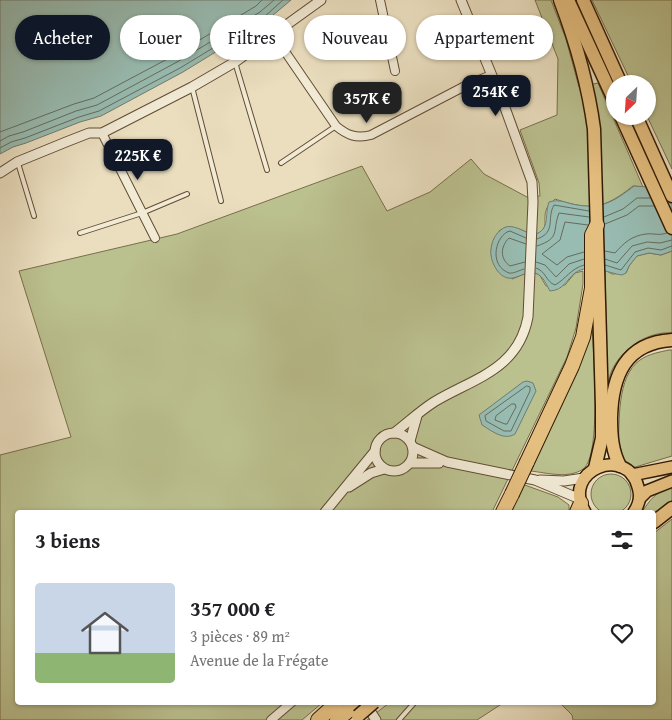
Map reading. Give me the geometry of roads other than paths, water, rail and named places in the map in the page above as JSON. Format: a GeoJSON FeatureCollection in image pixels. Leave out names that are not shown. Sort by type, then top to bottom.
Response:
{"type":"FeatureCollection","features":[{"type":"Feature","properties":{"kind":"highway"},"geometry":{"type":"LineString","coordinates":[[560,0],[580,57],[590,99],[594,128],[597,225],[592,235],[596,282],[602,427],[600,450],[595,468]]}},
{"type":"Feature","properties":{"kind":"highway"},"geometry":{"type":"LineString","coordinates":[[568,0],[606,82]]}},
{"type":"Feature","properties":{"kind":"highway"},"geometry":{"type":"LineString","coordinates":[[583,0],[617,75]]}},
{"type":"Feature","properties":{"kind":"highway"},"geometry":{"type":"LineString","coordinates":[[625,125],[672,228]]}},
{"type":"Feature","properties":{"kind":"highway"},"geometry":{"type":"LineString","coordinates":[[640,125],[672,196]]}},
{"type":"Feature","properties":{"kind":"highway"},"geometry":{"type":"LineString","coordinates":[[505,510],[579,351],[596,282]]}},
{"type":"Feature","properties":{"kind":"highway"},"geometry":{"type":"LineString","coordinates":[[620,466],[614,455],[611,425],[611,403],[618,376],[624,364],[644,346],[658,341],[672,340]]}},
{"type":"Feature","properties":{"kind":"highway"},"geometry":{"type":"LineString","coordinates":[[656,520],[672,508]]}},
{"type":"Feature","properties":{"kind":"highway"},"geometry":{"type":"LineString","coordinates":[[318,720],[335,705]]}},
{"type":"Feature","properties":{"kind":"highway"},"geometry":{"type":"LineString","coordinates":[[337,720],[358,709]]}},
{"type":"Feature","properties":{"kind":"main road"},"geometry":{"type":"LineString","coordinates":[[581,507],[580,488],[584,478],[595,468],[607,465],[620,466],[632,475],[637,483],[640,498]]}},
{"type":"Feature","properties":{"kind":"main road"},"geometry":{"type":"LineString","coordinates":[[632,475],[672,467]]}},
{"type":"Feature","properties":{"kind":"main road"},"geometry":{"type":"LineString","coordinates":[[635,510],[640,498],[647,491],[672,481]]}},
{"type":"Feature","properties":{"kind":"street"},"geometry":{"type":"LineString","coordinates":[[294,19],[321,0]]}},
{"type":"Feature","properties":{"kind":"street"},"geometry":{"type":"LineString","coordinates":[[380,0],[395,72]]}},
{"type":"Feature","properties":{"kind":"street"},"geometry":{"type":"LineString","coordinates":[[394,433],[435,401],[482,378],[498,366],[512,354],[524,334],[527,324],[532,228],[532,182],[526,162],[461,0]]}},
{"type":"Feature","properties":{"kind":"street"},"geometry":{"type":"LineString","coordinates":[[0,173],[17,162],[89,133],[102,134],[192,87],[237,60]]}},
{"type":"Feature","properties":{"kind":"street"},"geometry":{"type":"LineString","coordinates":[[291,60],[336,126],[347,135],[360,138],[371,135],[465,86],[491,75]]}},
{"type":"Feature","properties":{"kind":"street"},"geometry":{"type":"LineString","coordinates":[[102,134],[155,238]]}},
{"type":"Feature","properties":{"kind":"street"},"geometry":{"type":"LineString","coordinates":[[374,451],[378,463],[384,469],[396,472],[404,469],[410,464],[414,454],[412,444],[419,414]]}},
{"type":"Feature","properties":{"kind":"street"},"geometry":{"type":"LineString","coordinates":[[327,510],[345,490],[374,451],[379,439],[394,433],[403,435],[427,455],[448,462],[535,480],[564,481],[584,478]]}},
{"type":"Feature","properties":{"kind":"street"},"geometry":{"type":"LineString","coordinates":[[410,464],[448,462]]}},
{"type":"Feature","properties":{"kind":"street"},"geometry":{"type":"LineString","coordinates":[[345,490],[371,473],[384,469]]}},
{"type":"Feature","properties":{"kind":"street"},"geometry":{"type":"LineString","coordinates":[[535,480],[581,507]]}},
{"type":"Feature","properties":{"kind":"street"},"geometry":{"type":"LineString","coordinates":[[271,720],[288,705]]}},
{"type":"Feature","properties":{"kind":"street"},"geometry":{"type":"LineString","coordinates":[[358,709],[376,720]]}},
{"type":"Feature","properties":{"kind":"lane"},"geometry":{"type":"LineString","coordinates":[[234,62],[267,170]]}},
{"type":"Feature","properties":{"kind":"lane"},"geometry":{"type":"LineString","coordinates":[[192,87],[221,201]]}},
{"type":"Feature","properties":{"kind":"lane"},"geometry":{"type":"LineString","coordinates":[[281,163],[336,126]]}},
{"type":"Feature","properties":{"kind":"lane"},"geometry":{"type":"LineString","coordinates":[[17,162],[34,216]]}},
{"type":"Feature","properties":{"kind":"lane"},"geometry":{"type":"LineString","coordinates":[[80,233],[142,213],[187,194]]}},
{"type":"Feature","properties":{"kind":"lane"},"geometry":{"type":"LineString","coordinates":[[399,720],[412,705]]}},
{"type":"Feature","properties":{"kind":"water"},"geometry":{"type":"Polygon","coordinates":[[[0,0],[291,0],[273,15],[210,15],[210,55],[101,116],[13,147],[0,154],[0,0]]]}},
{"type":"Feature","properties":{"kind":"water"},"geometry":{"type":"Polygon","coordinates":[[[634,186],[672,190],[672,251],[661,255],[649,253],[637,256],[626,273],[622,275],[592,269],[580,270],[562,287],[550,291],[542,278],[536,273],[508,278],[499,273],[493,264],[491,249],[497,233],[506,227],[513,227],[534,235],[545,226],[549,202],[558,201],[582,206],[605,204],[634,186]]]}},
{"type":"Feature","properties":{"kind":"water"},"geometry":{"type":"Polygon","coordinates":[[[527,381],[533,383],[536,391],[515,434],[502,436],[482,425],[479,415],[527,381]]]}}]}
